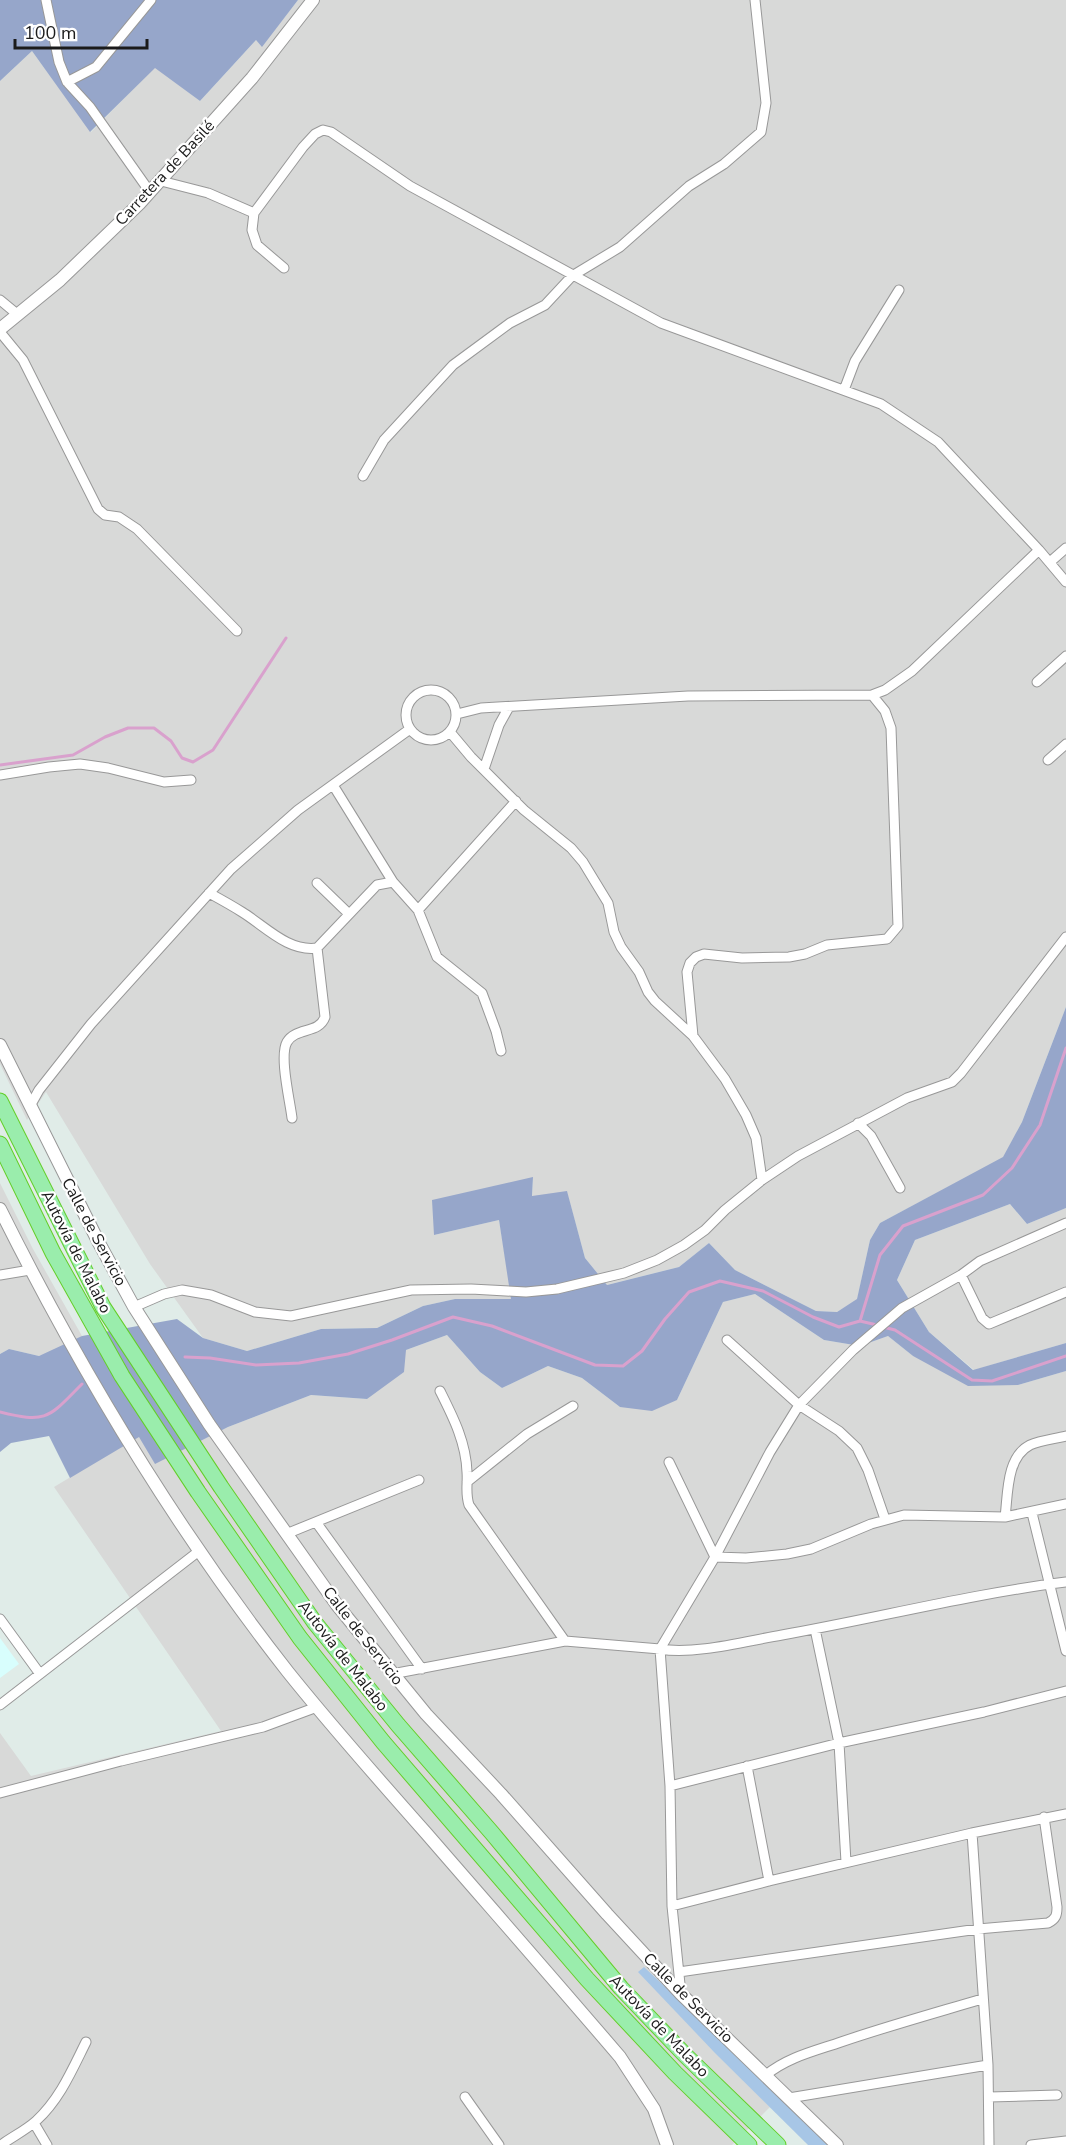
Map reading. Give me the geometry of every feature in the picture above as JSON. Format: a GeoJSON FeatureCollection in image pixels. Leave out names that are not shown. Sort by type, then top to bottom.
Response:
{"type":"FeatureCollection","features":[{"type":"Feature","properties":{"kind":"highway","name":"Autovía de Malabo"},"geometry":{"type":"LineString","coordinates":[[0,1101],[104,1307],[221,1487],[315,1623],[398,1725],[492,1833],[621,1988],[685,2055],[778,2145]]}},
{"type":"Feature","properties":{"kind":"highway","name":"Autovía de Malabo"},"geometry":{"type":"LineString","coordinates":[[0,1144],[53,1253],[122,1376],[198,1492],[300,1638],[383,1742],[587,1979],[675,2073],[749,2145]]}},
{"type":"Feature","properties":{"kind":"street"},"geometry":{"type":"LineString","coordinates":[[46,0],[59,62],[67,82],[90,107],[150,192]]}},
{"type":"Feature","properties":{"kind":"street"},"geometry":{"type":"LineString","coordinates":[[67,82],[96,67],[151,0]]}},
{"type":"Feature","properties":{"kind":"street","name":"Carretera de Basilé"},"geometry":{"type":"LineString","coordinates":[[0,330],[60,280],[161,181],[252,78],[313,0]]}},
{"type":"Feature","properties":{"kind":"street"},"geometry":{"type":"LineString","coordinates":[[363,476],[384,440],[453,365],[510,323],[544,305],[572,276],[620,247],[689,186],[724,164],[761,132],[766,103],[755,0]]}},
{"type":"Feature","properties":{"kind":"street"},"geometry":{"type":"LineString","coordinates":[[284,268],[256,245],[252,230],[254,213],[315,134],[323,130],[331,132],[410,186],[662,323],[881,404],[938,442],[1040,550],[1066,582]]}},
{"type":"Feature","properties":{"kind":"street"},"geometry":{"type":"LineString","coordinates":[[161,181],[208,193],[254,213]]}},
{"type":"Feature","properties":{"kind":"street"},"geometry":{"type":"LineString","coordinates":[[844,390],[855,361],[899,290]]}},
{"type":"Feature","properties":{"kind":"street"},"geometry":{"type":"LineString","coordinates":[[0,300],[17,314]]}},
{"type":"Feature","properties":{"kind":"street"},"geometry":{"type":"LineString","coordinates":[[0,330],[23,360],[98,509],[105,515],[119,517],[137,529],[237,631]]}},
{"type":"Feature","properties":{"kind":"street"},"geometry":{"type":"LineString","coordinates":[[1050,562],[1066,548]]}},
{"type":"Feature","properties":{"kind":"street"},"geometry":{"type":"LineString","coordinates":[[457,714],[481,708],[688,696],[872,695],[885,690],[912,671],[1040,550]]}},
{"type":"Feature","properties":{"kind":"street"},"geometry":{"type":"LineString","coordinates":[[1037,682],[1066,656]]}},
{"type":"Feature","properties":{"kind":"street"},"geometry":{"type":"LineString","coordinates":[[429,689],[445,693],[451,698],[457,714],[454,727],[450,732],[437,740],[430,740],[422,739],[410,729],[406,708],[409,701],[421,691],[429,689]]}},
{"type":"Feature","properties":{"kind":"street"},"geometry":{"type":"LineString","coordinates":[[693,1036],[687,972],[690,963],[696,957],[704,954],[742,958],[789,957],[827,945],[887,939],[897,926],[891,728],[885,711],[872,695]]}},
{"type":"Feature","properties":{"kind":"street"},"geometry":{"type":"LineString","coordinates":[[484,769],[499,725],[509,707]]}},
{"type":"Feature","properties":{"kind":"street"},"geometry":{"type":"LineString","coordinates":[[27,1100],[39,1090],[91,1024],[231,869],[298,810],[410,729]]}},
{"type":"Feature","properties":{"kind":"street"},"geometry":{"type":"LineString","coordinates":[[450,732],[471,757],[516,801],[548,831],[571,848],[583,862],[608,903],[614,932],[621,947],[639,972],[648,992],[693,1036],[725,1079],[746,1115],[756,1138],[762,1180]]}},
{"type":"Feature","properties":{"kind":"street"},"geometry":{"type":"LineString","coordinates":[[1048,760],[1066,744]]}},
{"type":"Feature","properties":{"kind":"street"},"geometry":{"type":"LineString","coordinates":[[0,775],[80,764],[108,768],[164,782],[191,780]]}},
{"type":"Feature","properties":{"kind":"street"},"geometry":{"type":"LineString","coordinates":[[333,785],[393,882],[417,910],[437,957],[482,993],[501,1051]]}},
{"type":"Feature","properties":{"kind":"street"},"geometry":{"type":"LineString","coordinates":[[417,910],[516,801]]}},
{"type":"Feature","properties":{"kind":"street"},"geometry":{"type":"LineString","coordinates":[[209,893],[244,913],[272,934],[306,950],[317,948],[377,885],[393,882]]}},
{"type":"Feature","properties":{"kind":"street"},"geometry":{"type":"LineString","coordinates":[[317,883],[348,914]]}},
{"type":"Feature","properties":{"kind":"street"},"geometry":{"type":"LineString","coordinates":[[134,1306],[164,1294],[182,1290],[211,1295],[255,1312],[291,1316],[411,1290],[471,1289],[526,1292],[557,1288],[624,1273],[657,1260],[705,1230],[725,1210],[762,1180],[798,1156],[907,1098],[952,1082],[1066,937]]}},
{"type":"Feature","properties":{"kind":"street"},"geometry":{"type":"LineString","coordinates":[[292,1118],[284,1057],[286,1044],[292,1036],[320,1026],[325,1017],[317,948]]}},
{"type":"Feature","properties":{"kind":"street","name":"Calle de Servicio"},"geometry":{"type":"LineString","coordinates":[[0,1045],[99,1243],[134,1306],[209,1424],[337,1605],[426,1714],[681,1994],[837,2145]]}},
{"type":"Feature","properties":{"kind":"street"},"geometry":{"type":"LineString","coordinates":[[858,1123],[871,1136],[900,1188]]}},
{"type":"Feature","properties":{"kind":"street"},"geometry":{"type":"LineString","coordinates":[[0,1209],[30,1270],[115,1422],[199,1551],[287,1670],[350,1748],[620,2057],[654,2109],[667,2145]]}},
{"type":"Feature","properties":{"kind":"street"},"geometry":{"type":"LineString","coordinates":[[681,1994],[672,1906],[670,1786],[660,1649],[715,1557],[725,1534],[770,1452],[799,1405],[875,1330],[902,1308],[961,1275],[980,1261],[1066,1223]]}},
{"type":"Feature","properties":{"kind":"street"},"geometry":{"type":"LineString","coordinates":[[0,1275],[30,1270]]}},
{"type":"Feature","properties":{"kind":"street"},"geometry":{"type":"LineString","coordinates":[[961,1275],[982,1318],[989,1324],[1066,1292]]}},
{"type":"Feature","properties":{"kind":"street"},"geometry":{"type":"LineString","coordinates":[[726,1340],[799,1405],[839,1431],[857,1448],[868,1470],[885,1519]]}},
{"type":"Feature","properties":{"kind":"street"},"geometry":{"type":"LineString","coordinates":[[440,1390],[464,1445],[466,1494],[469,1505],[565,1641]]}},
{"type":"Feature","properties":{"kind":"street"},"geometry":{"type":"LineString","coordinates":[[467,1482],[527,1434],[573,1406]]}},
{"type":"Feature","properties":{"kind":"street"},"geometry":{"type":"LineString","coordinates":[[1005,1517],[1014,1461],[1021,1451],[1030,1445],[1066,1436]]}},
{"type":"Feature","properties":{"kind":"street"},"geometry":{"type":"LineString","coordinates":[[669,1462],[715,1557]]}},
{"type":"Feature","properties":{"kind":"street"},"geometry":{"type":"LineString","coordinates":[[286,1534],[419,1480]]}},
{"type":"Feature","properties":{"kind":"street"},"geometry":{"type":"LineString","coordinates":[[715,1557],[746,1558],[811,1549],[885,1519],[904,1515],[1005,1517],[1066,1504]]}},
{"type":"Feature","properties":{"kind":"street"},"geometry":{"type":"LineString","coordinates":[[1032,1513],[1066,1651]]}},
{"type":"Feature","properties":{"kind":"street"},"geometry":{"type":"LineString","coordinates":[[316,1522],[422,1669]]}},
{"type":"Feature","properties":{"kind":"street"},"geometry":{"type":"LineString","coordinates":[[0,1704],[199,1551]]}},
{"type":"Feature","properties":{"kind":"street"},"geometry":{"type":"LineString","coordinates":[[393,1674],[565,1641],[676,1652],[815,1629],[920,1607],[1066,1582]]}},
{"type":"Feature","properties":{"kind":"street"},"geometry":{"type":"LineString","coordinates":[[0,1618],[40,1674]]}},
{"type":"Feature","properties":{"kind":"street"},"geometry":{"type":"LineString","coordinates":[[815,1629],[840,1743],[846,1862]]}},
{"type":"Feature","properties":{"kind":"street"},"geometry":{"type":"LineString","coordinates":[[670,1786],[840,1743],[984,1712],[1066,1691]]}},
{"type":"Feature","properties":{"kind":"street"},"geometry":{"type":"LineString","coordinates":[[0,1793],[263,1727],[317,1707]]}},
{"type":"Feature","properties":{"kind":"street"},"geometry":{"type":"LineString","coordinates":[[747,1766],[770,1881]]}},
{"type":"Feature","properties":{"kind":"street"},"geometry":{"type":"LineString","coordinates":[[672,1906],[846,1862],[1066,1814]]}},
{"type":"Feature","properties":{"kind":"street"},"geometry":{"type":"LineString","coordinates":[[679,1972],[978,1929],[1053,1921],[1057,1915],[1057,1907],[1044,1817]]}},
{"type":"Feature","properties":{"kind":"street"},"geometry":{"type":"LineString","coordinates":[[972,1833],[988,2065],[989,2145]]}},
{"type":"Feature","properties":{"kind":"street"},"geometry":{"type":"LineString","coordinates":[[766,2075],[779,2065],[796,2057],[892,2025],[982,1999]]}},
{"type":"Feature","properties":{"kind":"street"},"geometry":{"type":"LineString","coordinates":[[1,2145],[34,2123],[52,2105],[86,2042]]}},
{"type":"Feature","properties":{"kind":"street"},"geometry":{"type":"LineString","coordinates":[[789,2098],[988,2065]]}},
{"type":"Feature","properties":{"kind":"street"},"geometry":{"type":"LineString","coordinates":[[989,2097],[1057,2095]]}},
{"type":"Feature","properties":{"kind":"street"},"geometry":{"type":"LineString","coordinates":[[465,2097],[500,2145]]}},
{"type":"Feature","properties":{"kind":"street"},"geometry":{"type":"LineString","coordinates":[[34,2123],[47,2145]]}},
{"type":"Feature","properties":{"kind":"street"},"geometry":{"type":"LineString","coordinates":[[1031,2145],[1066,2141]]}},
{"type":"Feature","properties":{"kind":"shaded area"},"geometry":{"type":"Polygon","coordinates":[[[0,0],[298,0],[262,47],[256,40],[200,101],[155,68],[90,132],[32,51],[0,81],[0,0]]]}},
{"type":"Feature","properties":{"kind":"shaded area"},"geometry":{"type":"Polygon","coordinates":[[[298,0],[1066,0],[1066,1007],[1022,1122],[1003,1158],[880,1223],[870,1240],[857,1300],[837,1312],[816,1311],[735,1270],[709,1243],[679,1267],[607,1285],[585,1258],[567,1192],[532,1197],[533,1178],[434,1235],[499,1220],[512,1299],[455,1299],[423,1306],[377,1328],[321,1329],[247,1351],[203,1338],[150,1264],[46,1092],[27,1120],[0,1064],[0,81],[32,51],[91,132],[155,67],[200,101],[256,40],[262,46],[298,0]]]}},
{"type":"Feature","properties":{"kind":"shaded area"},"geometry":{"type":"Polygon","coordinates":[[[1066,1007],[1066,1208],[1027,1224],[1010,1204],[915,1240],[897,1280],[929,1332],[973,1370],[1066,1343],[1066,1371],[1018,1385],[968,1386],[913,1356],[888,1336],[860,1346],[824,1340],[755,1294],[723,1302],[677,1400],[652,1411],[620,1407],[582,1378],[548,1366],[502,1388],[480,1372],[447,1335],[406,1350],[404,1372],[367,1399],[311,1395],[228,1427],[155,1464],[139,1437],[70,1478],[49,1436],[11,1443],[0,1452],[0,1354],[9,1349],[39,1356],[82,1336],[177,1319],[203,1338],[247,1351],[321,1329],[377,1328],[423,1306],[455,1299],[511,1299],[499,1220],[434,1235],[432,1200],[533,1177],[532,1196],[567,1191],[585,1258],[607,1285],[679,1267],[709,1243],[735,1270],[816,1311],[837,1312],[857,1299],[870,1240],[880,1223],[1003,1157],[1022,1122],[1066,1007]]]}},
{"type":"Feature","properties":{"kind":"shaded area"},"geometry":{"type":"Polygon","coordinates":[[[0,1183],[33,1249],[82,1336],[71,1346],[39,1356],[9,1349],[0,1354],[0,1183]]]}},
{"type":"Feature","properties":{"kind":"shaded area"},"geometry":{"type":"Polygon","coordinates":[[[1010,1204],[1027,1224],[1066,1208],[1066,1343],[974,1370],[929,1332],[897,1280],[915,1240],[1010,1204]]]}},
{"type":"Feature","properties":{"kind":"shaded area"},"geometry":{"type":"Polygon","coordinates":[[[755,1294],[824,1340],[860,1346],[888,1336],[913,1356],[1018,1385],[1066,1371],[1066,2145],[834,2145],[639,1972],[770,2107],[732,2145],[0,2145],[0,1733],[31,1776],[221,1731],[54,1487],[139,1436],[155,1463],[228,1427],[311,1395],[367,1399],[406,1350],[447,1335],[480,1372],[502,1388],[548,1366],[582,1378],[620,1407],[677,1400],[723,1302],[755,1294]]]}},
{"type":"Feature","properties":{"kind":"shaded area"},"geometry":{"type":"Polygon","coordinates":[[[0,1638],[19,1664],[0,1678],[0,1638]]]}},
{"type":"Feature","properties":{"kind":"shaded area"},"geometry":{"type":"Polygon","coordinates":[[[644,1967],[834,2145],[808,2145],[715,2053],[638,1972],[644,1967]]]}},
{"type":"Feature","properties":{"kind":"waterway"},"geometry":{"type":"LineString","coordinates":[[0,765],[73,755],[105,737],[128,728],[154,728],[171,741],[182,758],[193,762],[213,750],[286,638]]}},
{"type":"Feature","properties":{"kind":"waterway"},"geometry":{"type":"LineString","coordinates":[[185,1357],[210,1358],[256,1365],[299,1363],[348,1354],[453,1317],[492,1326],[595,1365],[623,1366],[642,1351],[665,1319],[689,1292],[720,1281],[763,1291],[813,1317],[839,1327],[860,1321],[880,1255],[903,1226],[983,1195],[1012,1168],[1040,1125],[1066,1048]]}},
{"type":"Feature","properties":{"kind":"waterway"},"geometry":{"type":"LineString","coordinates":[[860,1321],[877,1325]]}},
{"type":"Feature","properties":{"kind":"waterway"},"geometry":{"type":"LineString","coordinates":[[883,1327],[895,1330],[972,1380],[992,1381],[1066,1356]]}},
{"type":"Feature","properties":{"kind":"waterway"},"geometry":{"type":"LineString","coordinates":[[0,1412],[28,1417],[47,1415],[82,1384]]}}]}
